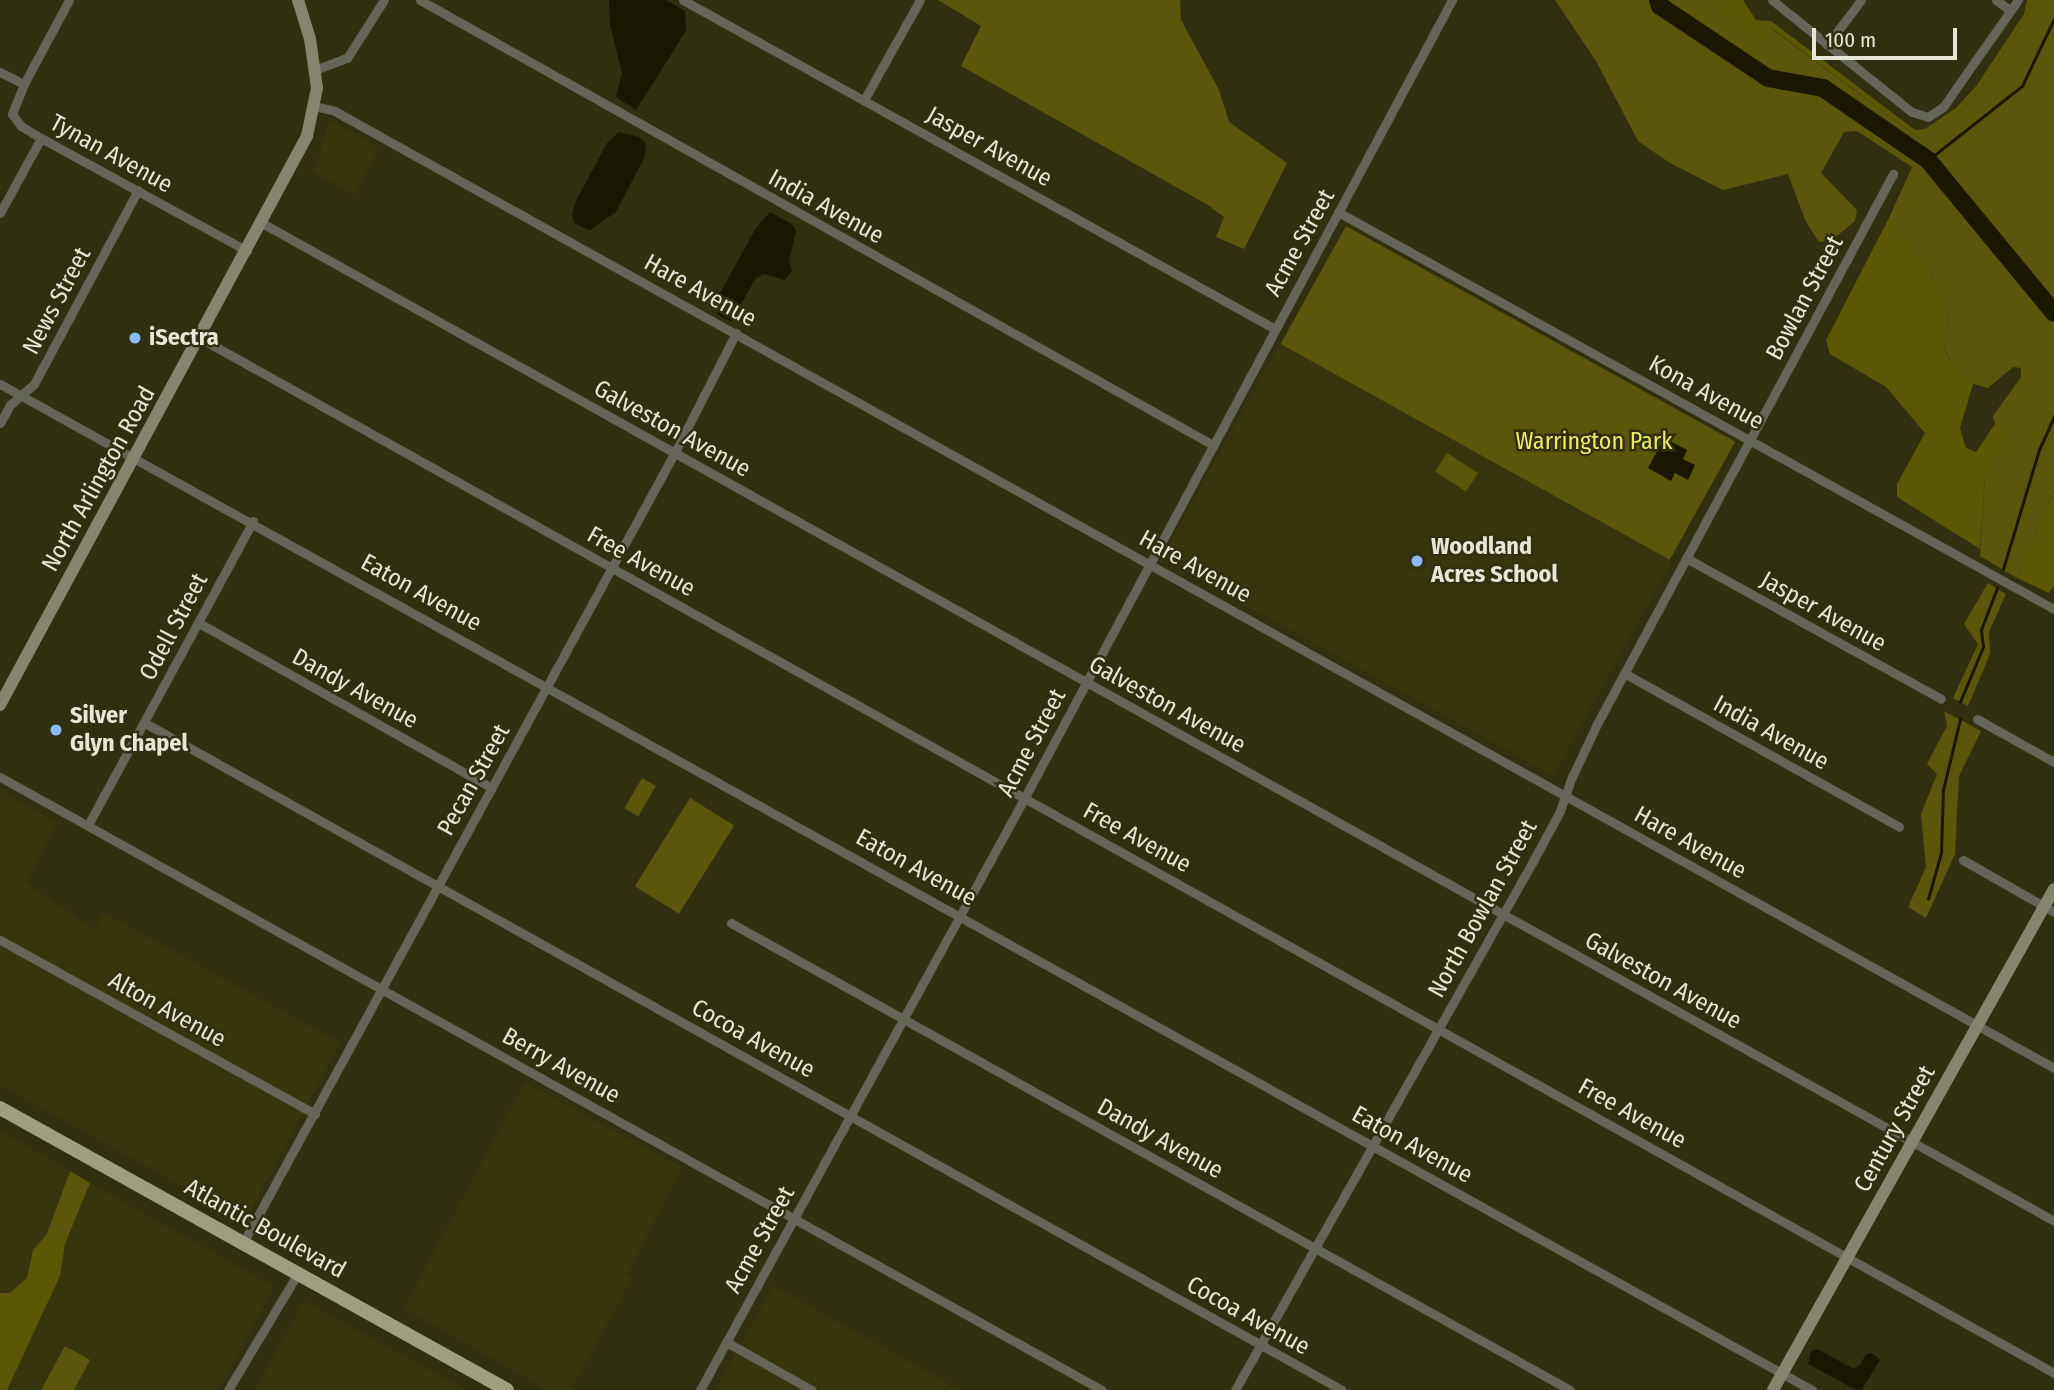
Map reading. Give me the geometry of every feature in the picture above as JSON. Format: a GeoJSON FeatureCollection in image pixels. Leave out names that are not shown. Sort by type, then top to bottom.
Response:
{"type":"FeatureCollection","features":[{"type":"Feature","properties":{"kind":"main road","name":"North Arlington Road"},"geometry":{"type":"LineString","coordinates":[[0,705],[302,147],[314,106],[315,70],[310,39],[298,0]]}},
{"type":"Feature","properties":{"kind":"main road","name":"Century Street"},"geometry":{"type":"LineString","coordinates":[[1773,1390],[1977,1025],[2049,909],[2054,889]]}},
{"type":"Feature","properties":{"kind":"main road","name":"Atlantic Boulevard"},"geometry":{"type":"LineString","coordinates":[[0,1108],[507,1390]]}},
{"type":"Feature","properties":{"kind":"street"},"geometry":{"type":"LineString","coordinates":[[0,72],[24,84],[69,0]]}},
{"type":"Feature","properties":{"kind":"street"},"geometry":{"type":"LineString","coordinates":[[315,70],[346,58],[384,0]]}},
{"type":"Feature","properties":{"kind":"street","name":"India Avenue"},"geometry":{"type":"LineString","coordinates":[[420,0],[1213,445]]}},
{"type":"Feature","properties":{"kind":"street","name":"Jasper Avenue"},"geometry":{"type":"LineString","coordinates":[[684,0],[1275,329]]}},
{"type":"Feature","properties":{"kind":"street"},"geometry":{"type":"LineString","coordinates":[[864,100],[920,0]]}},
{"type":"Feature","properties":{"kind":"street","name":"Acme Street"},"geometry":{"type":"LineString","coordinates":[[700,1390],[1025,797],[1452,0]]}},
{"type":"Feature","properties":{"kind":"street"},"geometry":{"type":"LineString","coordinates":[[1772,0],[1912,112],[1928,117],[1943,107],[2018,0]]}},
{"type":"Feature","properties":{"kind":"street"},"geometry":{"type":"LineString","coordinates":[[1827,45],[1861,0]]}},
{"type":"Feature","properties":{"kind":"street"},"geometry":{"type":"LineString","coordinates":[[1996,0],[2010,10]]}},
{"type":"Feature","properties":{"kind":"street","name":"Tynan Avenue"},"geometry":{"type":"LineString","coordinates":[[24,84],[12,114],[21,126],[247,251]]}},
{"type":"Feature","properties":{"kind":"street","name":"Hare Avenue"},"geometry":{"type":"LineString","coordinates":[[314,106],[335,111],[2054,1068]]}},
{"type":"Feature","properties":{"kind":"street"},"geometry":{"type":"LineString","coordinates":[[0,213],[41,138]]}},
{"type":"Feature","properties":{"kind":"street","name":"Bowlan Street"},"geometry":{"type":"LineString","coordinates":[[1751,440],[1893,174]]}},
{"type":"Feature","properties":{"kind":"street","name":"News Street"},"geometry":{"type":"LineString","coordinates":[[0,423],[10,405],[34,384],[138,190]]}},
{"type":"Feature","properties":{"kind":"street","name":"Kona Avenue"},"geometry":{"type":"LineString","coordinates":[[1338,212],[2054,609]]}},
{"type":"Feature","properties":{"kind":"street","name":"Galveston Avenue"},"geometry":{"type":"LineString","coordinates":[[262,223],[2054,1221]]}},
{"type":"Feature","properties":{"kind":"street","name":"Pecan Street"},"geometry":{"type":"LineString","coordinates":[[243,1243],[675,452],[736,333]]}},
{"type":"Feature","properties":{"kind":"street","name":"Free Avenue"},"geometry":{"type":"LineString","coordinates":[[200,338],[2054,1373]]}},
{"type":"Feature","properties":{"kind":"street","name":"Eaton Avenue"},"geometry":{"type":"LineString","coordinates":[[0,384],[253,521],[1812,1390]]}},
{"type":"Feature","properties":{"kind":"street","name":"North Bowlan Street"},"geometry":{"type":"LineString","coordinates":[[1235,1390],[1503,915],[1625,673],[1751,440]]}},
{"type":"Feature","properties":{"kind":"street","name":"Odell Street"},"geometry":{"type":"LineString","coordinates":[[88,825],[253,521]]}},
{"type":"Feature","properties":{"kind":"street","name":"Jasper Avenue"},"geometry":{"type":"LineString","coordinates":[[1686,558],[1941,699]]}},
{"type":"Feature","properties":{"kind":"street","name":"Dandy Avenue"},"geometry":{"type":"LineString","coordinates":[[199,623],[492,788]]}},
{"type":"Feature","properties":{"kind":"street","name":"India Avenue"},"geometry":{"type":"LineString","coordinates":[[1625,673],[1899,827]]}},
{"type":"Feature","properties":{"kind":"street"},"geometry":{"type":"LineString","coordinates":[[1977,719],[2054,762]]}},
{"type":"Feature","properties":{"kind":"street","name":"Cocoa Avenue"},"geometry":{"type":"LineString","coordinates":[[145,723],[1342,1390]]}},
{"type":"Feature","properties":{"kind":"street","name":"Berry Avenue"},"geometry":{"type":"LineString","coordinates":[[0,777],[1102,1390]]}},
{"type":"Feature","properties":{"kind":"street"},"geometry":{"type":"LineString","coordinates":[[1963,860],[2049,909]]}},
{"type":"Feature","properties":{"kind":"street","name":"Dandy Avenue"},"geometry":{"type":"LineString","coordinates":[[731,923],[1570,1390]]}},
{"type":"Feature","properties":{"kind":"street","name":"Alton Avenue"},"geometry":{"type":"LineString","coordinates":[[0,940],[315,1114]]}},
{"type":"Feature","properties":{"kind":"street"},"geometry":{"type":"LineString","coordinates":[[228,1390],[298,1273]]}},
{"type":"Feature","properties":{"kind":"street"},"geometry":{"type":"LineString","coordinates":[[726,1342],[813,1390]]}},
{"type":"Feature","properties":{"kind":"shaded area"},"geometry":{"type":"Polygon","coordinates":[[[609,0],[666,0],[685,11],[686,31],[636,110],[616,97],[622,73],[610,24],[609,0]]]}},
{"type":"Feature","properties":{"kind":"shaded area"},"geometry":{"type":"Polygon","coordinates":[[[1715,0],[1743,0],[1756,20],[1771,21],[1915,130],[1925,129],[1956,108],[1977,85],[2024,14],[2027,0],[2036,0],[1985,83],[1960,112],[1920,139],[1773,29],[1757,41],[1711,7],[1715,0]]]}},
{"type":"Feature","properties":{"kind":"shaded area"},"geometry":{"type":"Polygon","coordinates":[[[330,119],[379,148],[354,195],[314,172],[330,119]]]}},
{"type":"Feature","properties":{"kind":"shaded area"},"geometry":{"type":"Polygon","coordinates":[[[619,132],[639,137],[646,143],[645,156],[616,212],[590,230],[574,223],[572,214],[576,201],[607,143],[619,132]]]}},
{"type":"Feature","properties":{"kind":"shaded area"},"geometry":{"type":"Polygon","coordinates":[[[770,212],[793,225],[796,231],[789,260],[792,271],[785,280],[764,274],[755,279],[731,322],[717,314],[719,295],[756,228],[770,212]]]}},
{"type":"Feature","properties":{"kind":"shaded area"},"geometry":{"type":"Polygon","coordinates":[[[1888,220],[1928,266],[1948,317],[1944,348],[1956,371],[1973,384],[1960,428],[1966,448],[1976,452],[1995,424],[2007,435],[1985,475],[1980,549],[1897,497],[1897,484],[1925,433],[1886,387],[1830,354],[1826,340],[1888,220]]]}},
{"type":"Feature","properties":{"kind":"shaded area","name":"Woodland Acres School"},"geometry":{"type":"Polygon","coordinates":[[[1280,344],[1672,561],[1553,775],[1161,558],[1280,344]]]}},
{"type":"Feature","properties":{"kind":"shaded area"},"geometry":{"type":"Polygon","coordinates":[[[1664,438],[1687,450],[1683,459],[1695,465],[1688,480],[1675,473],[1671,481],[1648,468],[1664,438]]]}},
{"type":"Feature","properties":{"kind":"shaded area"},"geometry":{"type":"Polygon","coordinates":[[[2054,490],[2054,586],[2049,593],[2017,578],[2054,490]]]}},
{"type":"Feature","properties":{"kind":"shaded area"},"geometry":{"type":"Polygon","coordinates":[[[0,790],[56,823],[26,883],[95,929],[104,913],[340,1043],[245,1221],[0,1085],[0,790]]]}},
{"type":"Feature","properties":{"kind":"shaded area"},"geometry":{"type":"Polygon","coordinates":[[[525,1083],[682,1167],[627,1275],[632,1278],[571,1390],[548,1390],[404,1308],[525,1083]]]}},
{"type":"Feature","properties":{"kind":"shaded area"},"geometry":{"type":"Polygon","coordinates":[[[0,1131],[70,1171],[47,1234],[33,1250],[27,1278],[10,1293],[0,1293],[0,1131]]]}},
{"type":"Feature","properties":{"kind":"shaded area"},"geometry":{"type":"Polygon","coordinates":[[[90,1183],[274,1287],[218,1390],[7,1390],[60,1276],[65,1244],[90,1183]]]}},
{"type":"Feature","properties":{"kind":"shaded area"},"geometry":{"type":"Polygon","coordinates":[[[47,1234],[60,1234],[65,1244],[60,1276],[7,1390],[0,1390],[0,1293],[10,1293],[27,1278],[33,1250],[47,1234]]]}},
{"type":"Feature","properties":{"kind":"shaded area"},"geometry":{"type":"Polygon","coordinates":[[[773,1286],[960,1390],[715,1390],[773,1286]]]}},
{"type":"Feature","properties":{"kind":"shaded area"},"geometry":{"type":"Polygon","coordinates":[[[304,1301],[466,1390],[255,1390],[304,1301]]]}},
{"type":"Feature","properties":{"kind":"shaded area"},"geometry":{"type":"Polygon","coordinates":[[[1817,1349],[1854,1369],[1860,1365],[1866,1354],[1872,1353],[1880,1360],[1862,1389],[1856,1390],[1808,1364],[1811,1352],[1817,1349]]]}},
{"type":"Feature","properties":{"kind":"green space"},"geometry":{"type":"Polygon","coordinates":[[[938,0],[1180,0],[1181,20],[1219,90],[1229,122],[1287,163],[1244,249],[1216,237],[1224,217],[1208,205],[961,66],[981,26],[938,0]]]}},
{"type":"Feature","properties":{"kind":"green space"},"geometry":{"type":"Polygon","coordinates":[[[1555,0],[1715,0],[1711,7],[1756,40],[1772,29],[1920,139],[1960,112],[1985,83],[2036,0],[2054,0],[2054,490],[2017,578],[1980,556],[1985,475],[2006,435],[1995,424],[1993,416],[2021,377],[2021,368],[2013,367],[1988,388],[1973,384],[1956,371],[1944,347],[1948,317],[1928,266],[1888,220],[1912,167],[1857,131],[1844,132],[1821,173],[1857,210],[1855,221],[1832,240],[1819,242],[1806,222],[1788,174],[1723,190],[1670,163],[1638,141],[1596,61],[1555,0]]]}},
{"type":"Feature","properties":{"kind":"green space","name":"Warrington Park"},"geometry":{"type":"Polygon","coordinates":[[[1346,226],[1735,442],[1670,560],[1281,344],[1346,226]]]}},
{"type":"Feature","properties":{"kind":"green space"},"geometry":{"type":"Polygon","coordinates":[[[1447,453],[1478,473],[1466,492],[1435,471],[1447,453]]]}},
{"type":"Feature","properties":{"kind":"green space"},"geometry":{"type":"Polygon","coordinates":[[[1988,583],[2006,594],[1989,632],[1990,654],[1968,706],[1953,698],[1978,644],[1964,624],[1988,583]]]}},
{"type":"Feature","properties":{"kind":"green space"},"geometry":{"type":"Polygon","coordinates":[[[1944,711],[1981,731],[1959,776],[1955,854],[1926,918],[1908,907],[1926,867],[1921,814],[1937,774],[1927,764],[1947,726],[1944,711]]]}},
{"type":"Feature","properties":{"kind":"green space"},"geometry":{"type":"Polygon","coordinates":[[[642,778],[656,786],[638,816],[624,808],[642,778]]]}},
{"type":"Feature","properties":{"kind":"green space"},"geometry":{"type":"Polygon","coordinates":[[[690,798],[734,826],[679,914],[635,886],[690,798]]]}},
{"type":"Feature","properties":{"kind":"green space"},"geometry":{"type":"Polygon","coordinates":[[[70,1171],[90,1183],[65,1244],[60,1235],[47,1234],[70,1171]]]}},
{"type":"Feature","properties":{"kind":"green space"},"geometry":{"type":"Polygon","coordinates":[[[65,1346],[90,1360],[74,1390],[41,1390],[65,1346]]]}},
{"type":"Feature","properties":{"kind":"waterway"},"geometry":{"type":"LineString","coordinates":[[1658,0],[1660,6],[1768,78],[1823,88],[1928,160],[2054,313]]}},
{"type":"Feature","properties":{"kind":"waterway"},"geometry":{"type":"LineString","coordinates":[[1928,160],[2022,86],[2054,19]]}},
{"type":"Feature","properties":{"kind":"waterway"},"geometry":{"type":"LineString","coordinates":[[2003,569],[2039,450],[2054,417]]}},
{"type":"Feature","properties":{"kind":"waterway"},"geometry":{"type":"LineString","coordinates":[[1960,702],[1983,647],[1981,630],[1997,588]]}},
{"type":"Feature","properties":{"kind":"waterway"},"geometry":{"type":"LineString","coordinates":[[1928,899],[1941,853],[1943,790],[1960,719]]}},
{"type":"Feature","properties":{"kind":"place","name":"iSectra"},"geometry":{"type":"Point","coordinates":[135,338]}},
{"type":"Feature","properties":{"kind":"place","name":"Woodland Acres School"},"geometry":{"type":"Point","coordinates":[1417,561]}},
{"type":"Feature","properties":{"kind":"place","name":"Silver Glyn Chapel"},"geometry":{"type":"Point","coordinates":[56,730]}}]}
